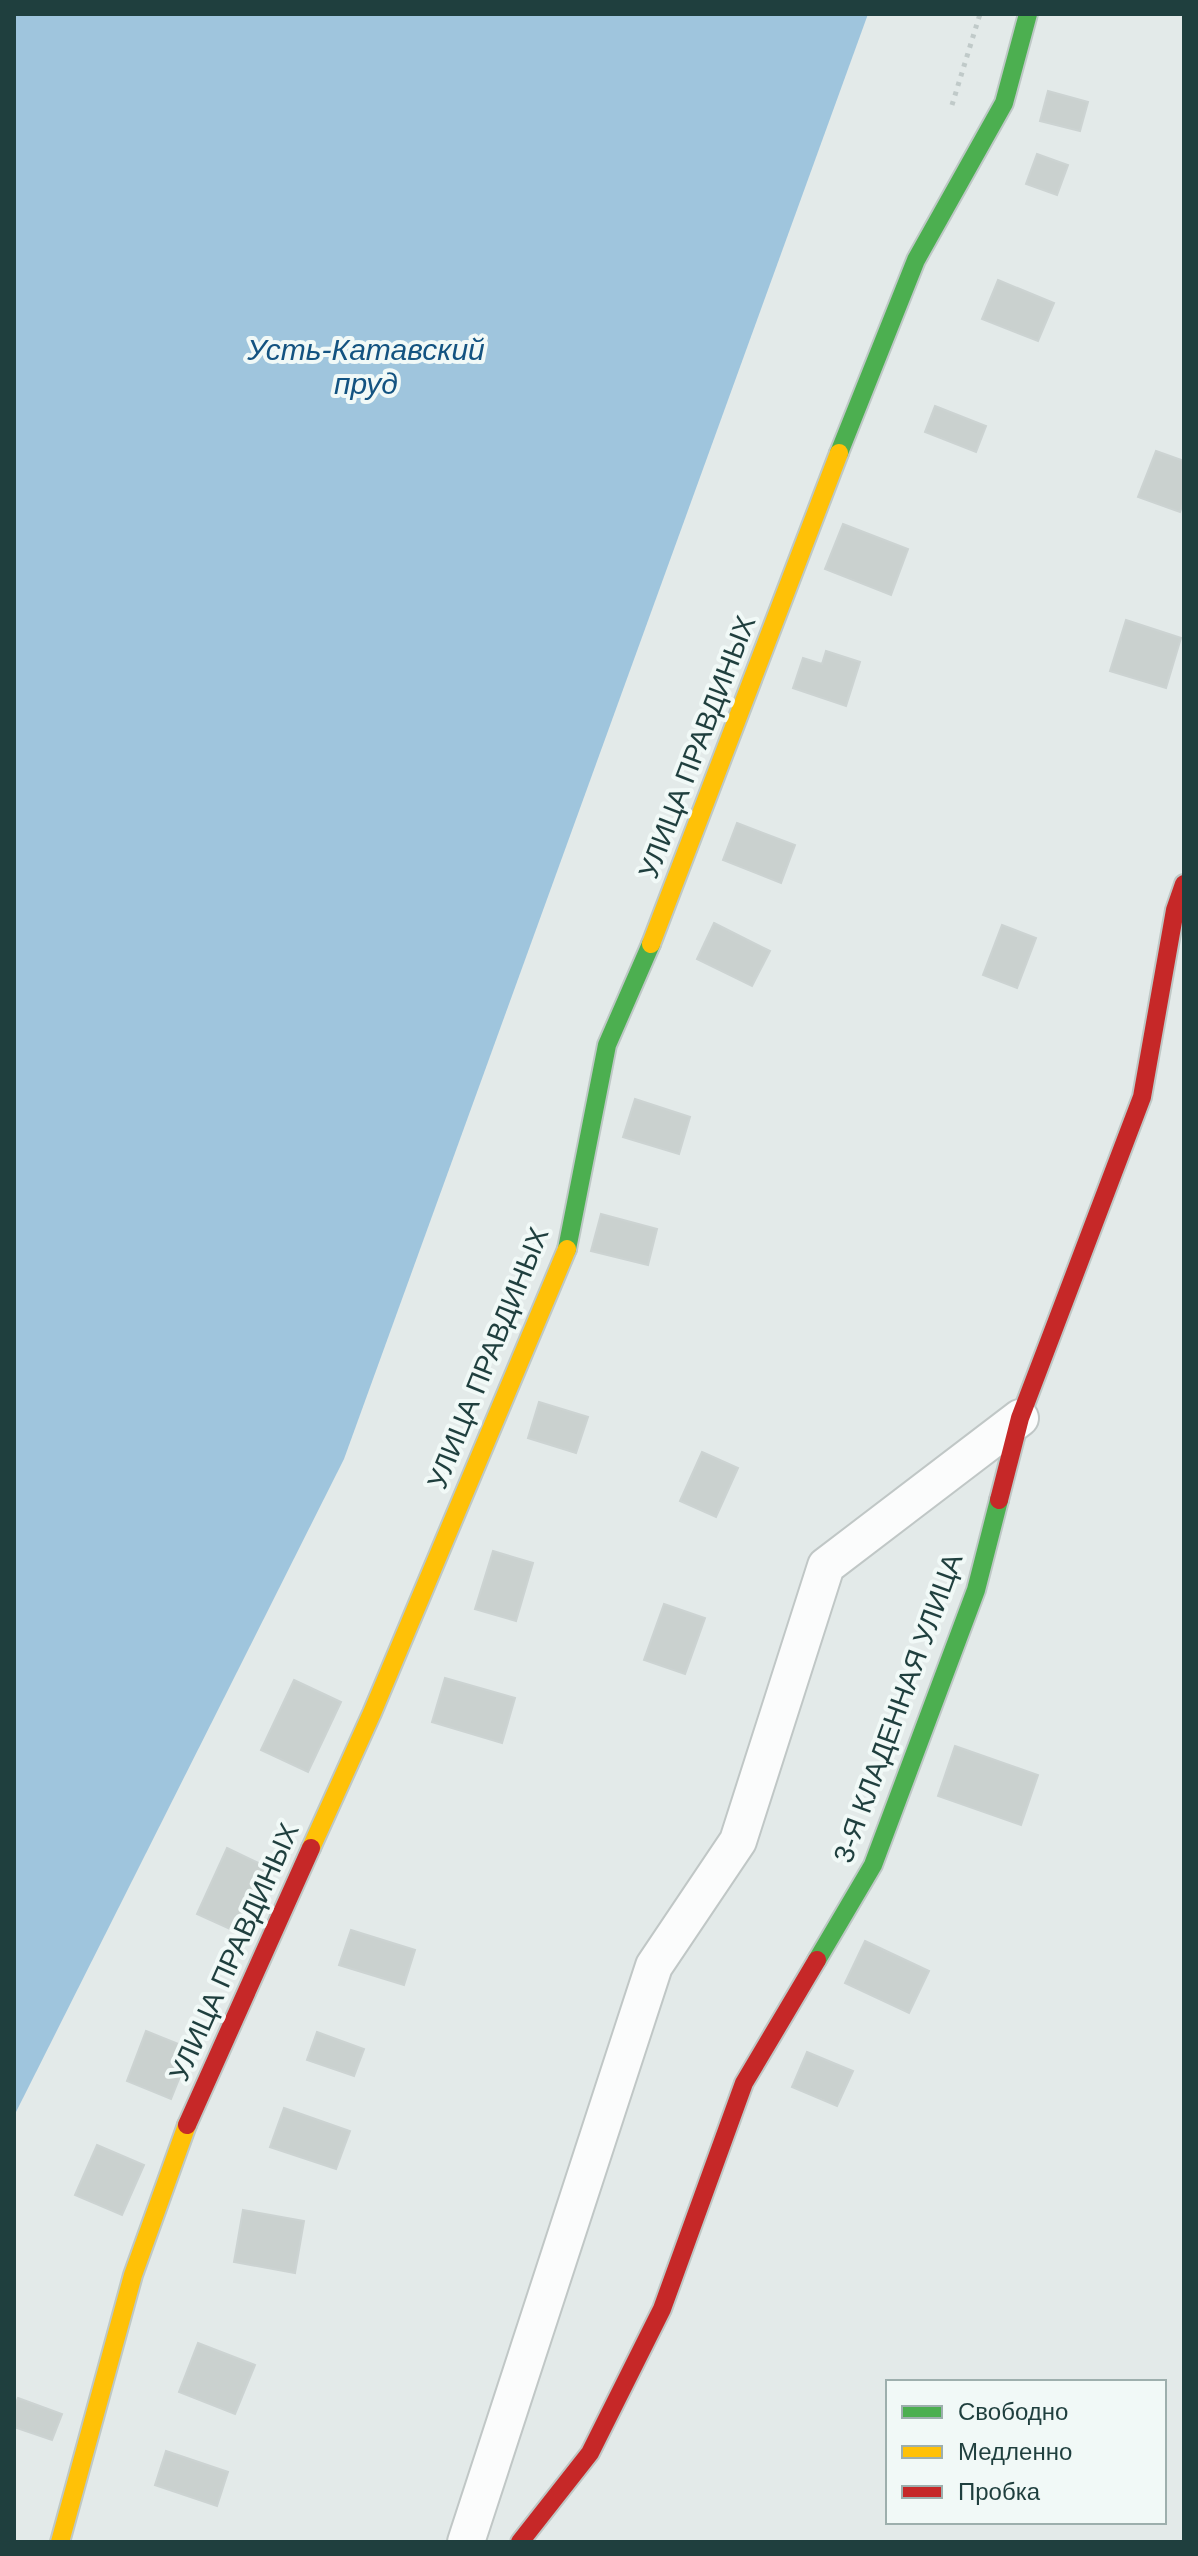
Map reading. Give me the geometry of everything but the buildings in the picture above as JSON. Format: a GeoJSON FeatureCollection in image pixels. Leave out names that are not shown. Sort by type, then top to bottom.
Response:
{"type":"FeatureCollection","features":[{"type":"Feature","properties":{"kind":"street","name":"УЛИЦА ПРАВДИНЫХ"},"geometry":{"type":"LineString","coordinates":[[60,2542],[133,2275],[180,2141],[372,1713],[566,1254],[607,1045],[639,976],[916,260],[1004,103],[1028,14]]}},
{"type":"Feature","properties":{"kind":"street","name":"3-Я КЛАДЕННАЯ УЛИЦА"},"geometry":{"type":"LineString","coordinates":[[520,2542],[590,2453],[662,2309],[744,2083],[873,1865],[976,1590],[1020,1418],[1142,1097],[1175,910],[1184,884]]}},
{"type":"Feature","properties":{"kind":"street"},"geometry":{"type":"LineString","coordinates":[[466,2542],[654,1966],[738,1841],[826,1566],[1020,1418]]}},
{"type":"Feature","properties":{"kind":"water","name":"Усть-Катавский пруд"},"geometry":{"type":"Polygon","coordinates":[[[14,14],[868,14],[344,1459],[14,2116],[14,14]]]}},
{"type":"Feature","properties":{"kind":"traffic: fast"},"geometry":{"type":"LineString","coordinates":[[839,453],[916,260],[1004,103],[1028,14]]}},
{"type":"Feature","properties":{"kind":"traffic: fast"},"geometry":{"type":"LineString","coordinates":[[567,1249],[607,1045],[651,944]]}},
{"type":"Feature","properties":{"kind":"traffic: fast"},"geometry":{"type":"LineString","coordinates":[[817,1960],[873,1865],[976,1590],[999,1500]]}},
{"type":"Feature","properties":{"kind":"traffic: slow"},"geometry":{"type":"LineString","coordinates":[[651,944],[839,453]]}},
{"type":"Feature","properties":{"kind":"traffic: slow"},"geometry":{"type":"LineString","coordinates":[[311,1848],[372,1713],[567,1249]]}},
{"type":"Feature","properties":{"kind":"traffic: slow"},"geometry":{"type":"LineString","coordinates":[[60,2542],[133,2275],[187,2125]]}},
{"type":"Feature","properties":{"kind":"traffic: jam"},"geometry":{"type":"LineString","coordinates":[[999,1500],[1020,1418],[1142,1097],[1175,910],[1184,884]]}},
{"type":"Feature","properties":{"kind":"traffic: jam"},"geometry":{"type":"LineString","coordinates":[[187,2125],[311,1848]]}},
{"type":"Feature","properties":{"kind":"traffic: jam"},"geometry":{"type":"LineString","coordinates":[[520,2542],[590,2453],[662,2309],[744,2083],[817,1960]]}}]}
